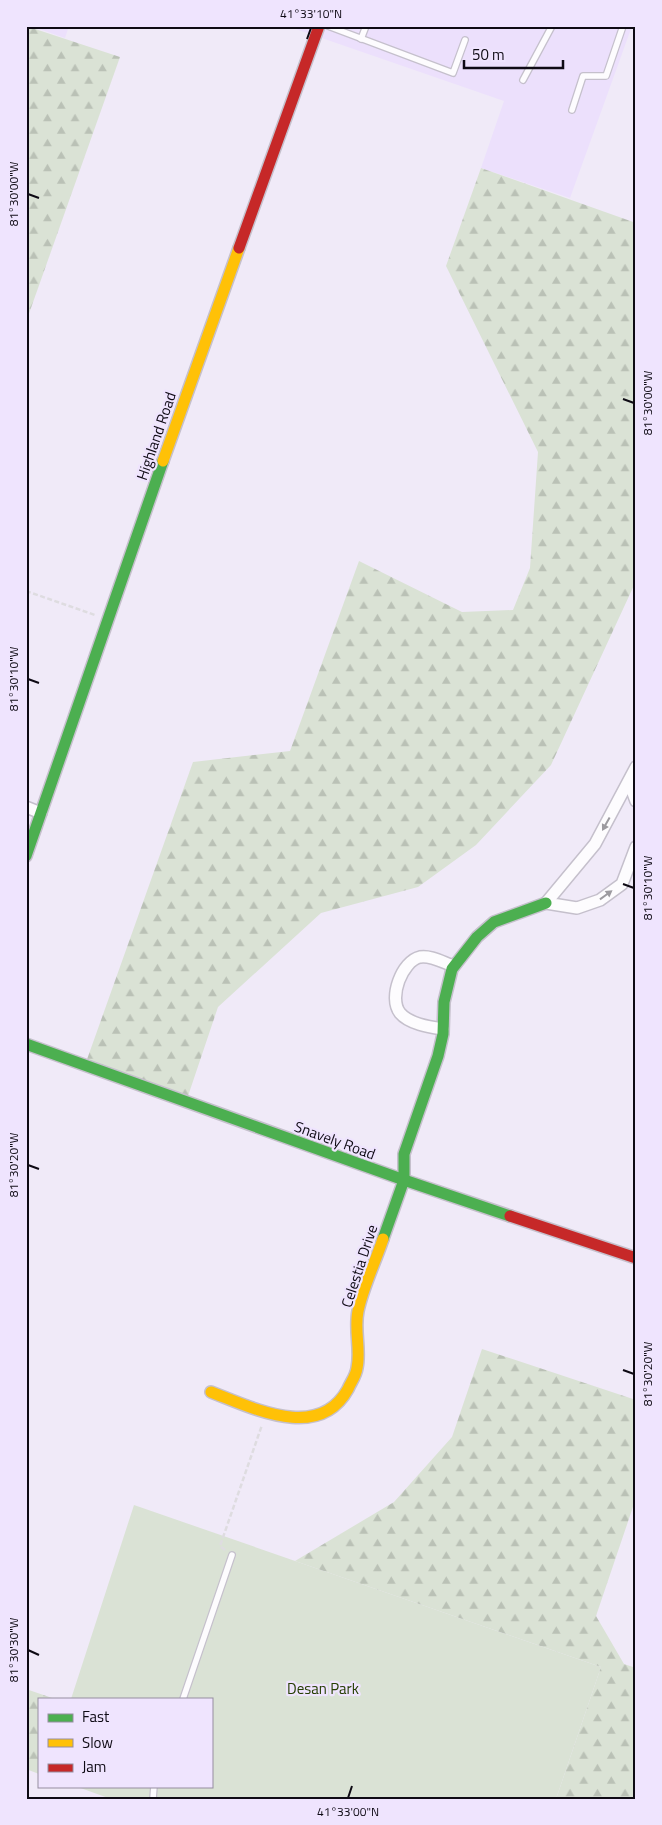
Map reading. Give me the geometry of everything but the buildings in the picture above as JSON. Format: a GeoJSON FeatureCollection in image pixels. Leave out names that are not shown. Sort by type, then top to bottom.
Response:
{"type":"FeatureCollection","features":[{"type":"Feature","properties":{"kind":"street","name":"Highland Road"},"geometry":{"type":"LineString","coordinates":[[26,856],[108,619],[319,26]]}},
{"type":"Feature","properties":{"kind":"street"},"geometry":{"type":"LineString","coordinates":[[546,903],[595,844],[636,767]]}},
{"type":"Feature","properties":{"kind":"street"},"geometry":{"type":"LineString","coordinates":[[629,782],[636,801]]}},
{"type":"Feature","properties":{"kind":"street"},"geometry":{"type":"LineString","coordinates":[[26,807],[41,813]]}},
{"type":"Feature","properties":{"kind":"street"},"geometry":{"type":"LineString","coordinates":[[443,1029],[406,1018],[399,1012],[395,994],[406,967],[420,957],[430,957],[454,966],[477,937],[494,922],[546,903],[578,908],[600,900],[622,884],[636,847]]}},
{"type":"Feature","properties":{"kind":"street","name":"Celestia Drive"},"geometry":{"type":"LineString","coordinates":[[211,1392],[287,1418],[312,1419],[330,1411],[355,1375],[358,1354],[356,1329],[358,1311],[404,1180],[404,1154],[438,1056],[443,1029],[444,1002],[454,966]]}},
{"type":"Feature","properties":{"kind":"street","name":"Snavely Road"},"geometry":{"type":"LineString","coordinates":[[26,1044],[404,1180],[636,1258]]}},
{"type":"Feature","properties":{"kind":"lane"},"geometry":{"type":"LineString","coordinates":[[328,26],[453,73],[465,40]]}},
{"type":"Feature","properties":{"kind":"lane"},"geometry":{"type":"LineString","coordinates":[[361,39],[366,26]]}},
{"type":"Feature","properties":{"kind":"lane"},"geometry":{"type":"LineString","coordinates":[[523,80],[552,26]]}},
{"type":"Feature","properties":{"kind":"lane"},"geometry":{"type":"LineString","coordinates":[[572,110],[583,76],[606,76],[623,26]]}},
{"type":"Feature","properties":{"kind":"lane"},"geometry":{"type":"LineString","coordinates":[[183,1698],[232,1555]]}},
{"type":"Feature","properties":{"kind":"path"},"geometry":{"type":"LineString","coordinates":[[26,592],[108,619]]}},
{"type":"Feature","properties":{"kind":"path"},"geometry":{"type":"LineString","coordinates":[[232,1555],[220,1546],[267,1412]]}},
{"type":"Feature","properties":{"kind":"shaded area"},"geometry":{"type":"Polygon","coordinates":[[[31,26],[69,26],[65,38],[31,26]]]}},
{"type":"Feature","properties":{"kind":"shaded area"},"geometry":{"type":"Polygon","coordinates":[[[287,26],[632,26],[570,198],[481,168],[504,101],[287,26]]]}},
{"type":"Feature","properties":{"kind":"green space"},"geometry":{"type":"Polygon","coordinates":[[[26,26],[120,57],[26,322],[26,26]]]}},
{"type":"Feature","properties":{"kind":"green space"},"geometry":{"type":"Polygon","coordinates":[[[481,168],[636,223],[636,581],[551,765],[476,845],[418,887],[321,913],[218,1007],[186,1102],[85,1065],[193,762],[290,751],[359,561],[462,612],[513,610],[530,568],[538,452],[446,266],[481,168]]]}},
{"type":"Feature","properties":{"kind":"green space"},"geometry":{"type":"Polygon","coordinates":[[[482,1349],[636,1400],[636,1498],[596,1616],[624,1664],[636,1668],[636,1799],[556,1799],[601,1667],[295,1561],[394,1502],[452,1437],[482,1349]]]}},
{"type":"Feature","properties":{"kind":"green space","name":"Desan Park"},"geometry":{"type":"Polygon","coordinates":[[[134,1505],[601,1667],[556,1799],[111,1799],[81,1788],[212,1788],[212,1698],[71,1698],[134,1505]]]}},
{"type":"Feature","properties":{"kind":"green space"},"geometry":{"type":"Polygon","coordinates":[[[26,1689],[52,1698],[38,1698],[38,1774],[26,1769],[26,1689]]]}},
{"type":"Feature","properties":{"kind":"traffic: fast"},"geometry":{"type":"LineString","coordinates":[[26,856],[163,461]]}},
{"type":"Feature","properties":{"kind":"traffic: fast"},"geometry":{"type":"LineString","coordinates":[[383,1239],[404,1180],[404,1154],[438,1056],[443,1034],[444,1002],[452,969],[477,937],[494,922],[546,903]]}},
{"type":"Feature","properties":{"kind":"traffic: fast"},"geometry":{"type":"LineString","coordinates":[[26,1044],[404,1180],[510,1216]]}},
{"type":"Feature","properties":{"kind":"traffic: slow"},"geometry":{"type":"LineString","coordinates":[[163,461],[239,248]]}},
{"type":"Feature","properties":{"kind":"traffic: slow"},"geometry":{"type":"LineString","coordinates":[[211,1392],[246,1406],[284,1416],[303,1417],[320,1414],[336,1405],[355,1376],[358,1361],[358,1311],[383,1239]]}},
{"type":"Feature","properties":{"kind":"traffic: jam"},"geometry":{"type":"LineString","coordinates":[[239,248],[319,26]]}},
{"type":"Feature","properties":{"kind":"traffic: jam"},"geometry":{"type":"LineString","coordinates":[[510,1216],[636,1258]]}}]}
